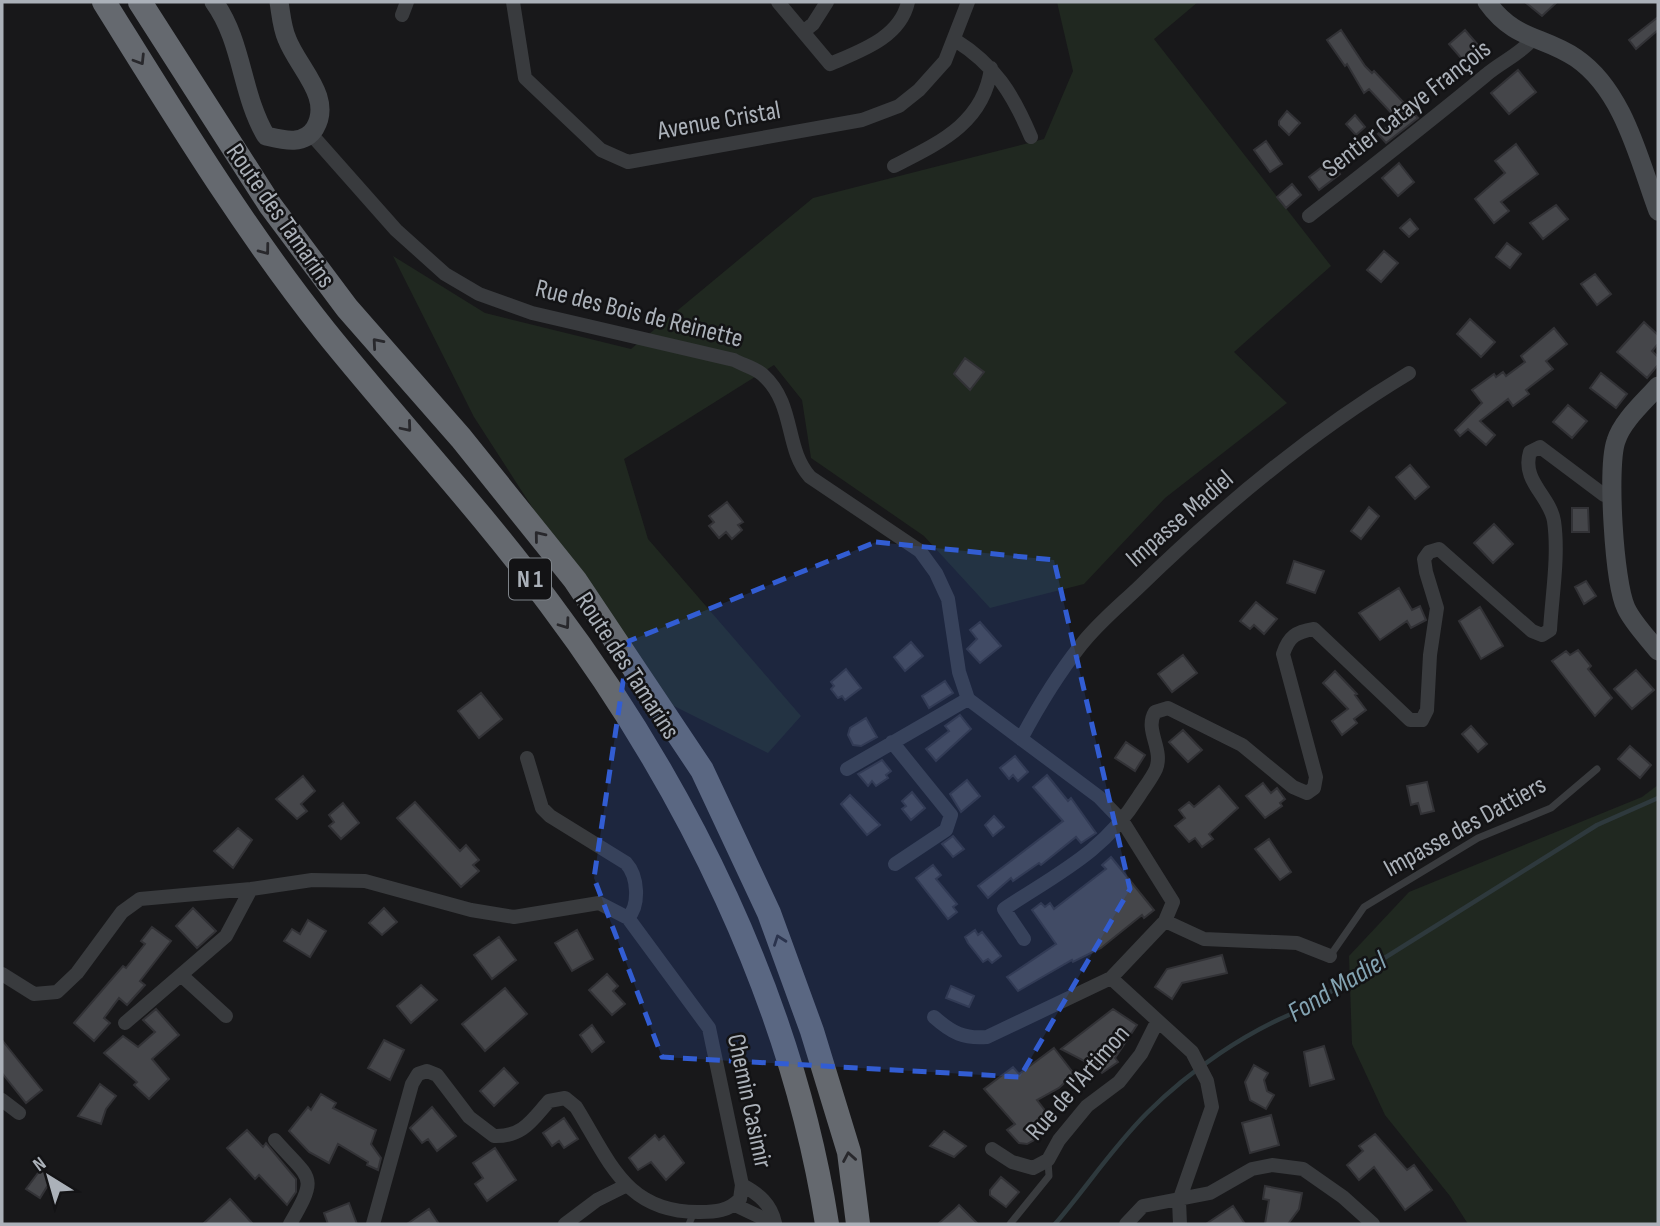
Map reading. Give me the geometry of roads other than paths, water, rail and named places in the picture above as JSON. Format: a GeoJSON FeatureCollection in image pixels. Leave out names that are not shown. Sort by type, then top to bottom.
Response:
{"type":"FeatureCollection","features":[{"type":"Feature","properties":{"kind":"highway","name":"Route des Tamarins"},"geometry":{"type":"LineString","coordinates":[[104,2],[237,212],[325,330],[549,602],[673,791],[739,925],[783,1042],[818,1165],[827,1224]]}},
{"type":"Feature","properties":{"kind":"highway","name":"Route des Tamarins"},"geometry":{"type":"LineString","coordinates":[[140,2],[270,205],[347,308],[461,439],[575,580],[702,770],[769,913],[812,1031],[849,1152],[858,1224]]}},
{"type":"Feature","properties":{"kind":"main road"},"geometry":{"type":"LineString","coordinates":[[214,2],[237,49],[253,114],[266,136],[292,142],[311,134],[320,120],[322,104],[287,39],[279,2]]}},
{"type":"Feature","properties":{"kind":"main road"},"geometry":{"type":"LineString","coordinates":[[1488,2],[1513,30],[1575,57],[1594,73],[1613,99],[1658,211]]}},
{"type":"Feature","properties":{"kind":"main road"},"geometry":{"type":"LineString","coordinates":[[1658,386],[1620,431],[1614,444],[1613,495],[1620,590],[1626,608],[1658,651]]}},
{"type":"Feature","properties":{"kind":"street","name":"Avenue Cristal"},"geometry":{"type":"LineString","coordinates":[[513,2],[526,78],[601,150],[628,162],[862,120],[899,106],[919,90],[945,61],[968,2]]}},
{"type":"Feature","properties":{"kind":"street"},"geometry":{"type":"LineString","coordinates":[[778,2],[830,64],[881,40],[900,24],[908,2]]}},
{"type":"Feature","properties":{"kind":"street"},"geometry":{"type":"LineString","coordinates":[[803,32],[813,24],[827,2]]}},
{"type":"Feature","properties":{"kind":"street","name":"Sentier Cataye François"},"geometry":{"type":"LineString","coordinates":[[1309,216],[1440,114],[1489,72],[1523,50],[1532,39]]}},
{"type":"Feature","properties":{"kind":"street"},"geometry":{"type":"LineString","coordinates":[[955,40],[982,57],[991,68],[1019,108],[1031,137]]}},
{"type":"Feature","properties":{"kind":"street"},"geometry":{"type":"LineString","coordinates":[[894,166],[941,142],[973,115],[988,89],[991,68]]}},
{"type":"Feature","properties":{"kind":"street","name":"Rue des Bois de Reinette"},"geometry":{"type":"LineString","coordinates":[[311,134],[396,230],[445,274],[479,294],[532,313],[734,360],[762,373],[777,391],[789,415],[798,464],[810,477],[920,551],[936,573],[948,599],[959,672],[968,699]]}},
{"type":"Feature","properties":{"kind":"street","name":"Impasse Madiel"},"geometry":{"type":"LineString","coordinates":[[1021,739],[1034,713],[1082,643],[1165,561],[1263,478],[1370,397],[1409,373]]}},
{"type":"Feature","properties":{"kind":"street"},"geometry":{"type":"LineString","coordinates":[[1024,939],[1004,909],[1102,845],[1123,822],[1156,769],[1159,755],[1151,718],[1161,708],[1168,708],[1242,745],[1293,786],[1307,793],[1314,788],[1316,778],[1283,654],[1288,639],[1300,631],[1314,629],[1410,720],[1422,720],[1427,710],[1430,656],[1437,608],[1424,559],[1429,552],[1438,549],[1448,556],[1531,631],[1542,635],[1550,630],[1554,519],[1530,475],[1526,463],[1530,452],[1540,447],[1604,495],[1613,495]]}},
{"type":"Feature","properties":{"kind":"street"},"geometry":{"type":"LineString","coordinates":[[847,769],[968,699],[1099,797],[1123,822],[1173,902],[1165,920],[1111,978],[987,1037],[967,1039],[948,1030],[934,1017]]}},
{"type":"Feature","properties":{"kind":"street"},"geometry":{"type":"LineString","coordinates":[[892,742],[951,816],[946,830],[895,864]]}},
{"type":"Feature","properties":{"kind":"street"},"geometry":{"type":"LineString","coordinates":[[527,758],[542,808],[550,816],[632,869],[634,905],[628,918]]}},
{"type":"Feature","properties":{"kind":"street","name":"Chemin Casimir"},"geometry":{"type":"LineString","coordinates":[[2,974],[34,994],[57,992],[77,973],[122,912],[134,902],[149,898],[251,889],[312,880],[365,881],[471,910],[514,917],[599,903],[628,918],[709,1028],[742,1185],[735,1205],[691,1218],[650,1204],[625,1185],[576,1107],[565,1098],[549,1101],[537,1118],[517,1133],[494,1136],[469,1117],[437,1075],[422,1072],[412,1084],[373,1224]]}},
{"type":"Feature","properties":{"kind":"street"},"geometry":{"type":"LineString","coordinates":[[125,1023],[226,936],[251,889]]}},
{"type":"Feature","properties":{"kind":"street"},"geometry":{"type":"LineString","coordinates":[[1165,920],[1204,939],[1297,943],[1330,956]]}},
{"type":"Feature","properties":{"kind":"street"},"geometry":{"type":"LineString","coordinates":[[181,975],[226,1016]]}},
{"type":"Feature","properties":{"kind":"street"},"geometry":{"type":"LineString","coordinates":[[1111,978],[1157,1023],[1192,1052],[1207,1081],[1212,1107],[1179,1202],[1180,1224]]}},
{"type":"Feature","properties":{"kind":"street","name":"Rue de l'Artimon"},"geometry":{"type":"LineString","coordinates":[[992,1149],[1012,1163],[1033,1168],[1048,1160],[1071,1123],[1087,1106],[1119,1082],[1141,1054],[1157,1023]]}},
{"type":"Feature","properties":{"kind":"street"},"geometry":{"type":"LineString","coordinates":[[2,1100],[19,1113]]}},
{"type":"Feature","properties":{"kind":"street"},"geometry":{"type":"LineString","coordinates":[[275,1140],[309,1183],[309,1190],[290,1224]]}},
{"type":"Feature","properties":{"kind":"street"},"geometry":{"type":"LineString","coordinates":[[1126,1224],[1143,1206],[1179,1202],[1210,1193],[1252,1170],[1272,1165],[1295,1166],[1343,1196],[1373,1224]]}},
{"type":"Feature","properties":{"kind":"street"},"geometry":{"type":"LineString","coordinates":[[565,1224],[597,1200],[625,1185]]}},
{"type":"Feature","properties":{"kind":"street"},"geometry":{"type":"LineString","coordinates":[[742,1185],[763,1199],[771,1209],[775,1224]]}},
{"type":"Feature","properties":{"kind":"street"},"geometry":{"type":"LineString","coordinates":[[735,1205],[775,1224]]}},
{"type":"Feature","properties":{"kind":"lane","name":"Impasse des Dattiers"},"geometry":{"type":"LineString","coordinates":[[1330,956],[1364,907],[1478,838],[1551,808],[1597,769]]}},
{"type":"Feature","properties":{"kind":"lane"},"geometry":{"type":"LineString","coordinates":[[1010,1224],[1049,1176],[1048,1160]]}},
{"type":"Feature","properties":{"kind":"waterway","name":"Fond Madiel"},"geometry":{"type":"LineString","coordinates":[[1055,1224],[1147,1113],[1200,1067],[1261,1028],[1303,1009],[1597,825],[1658,798]]}}]}
